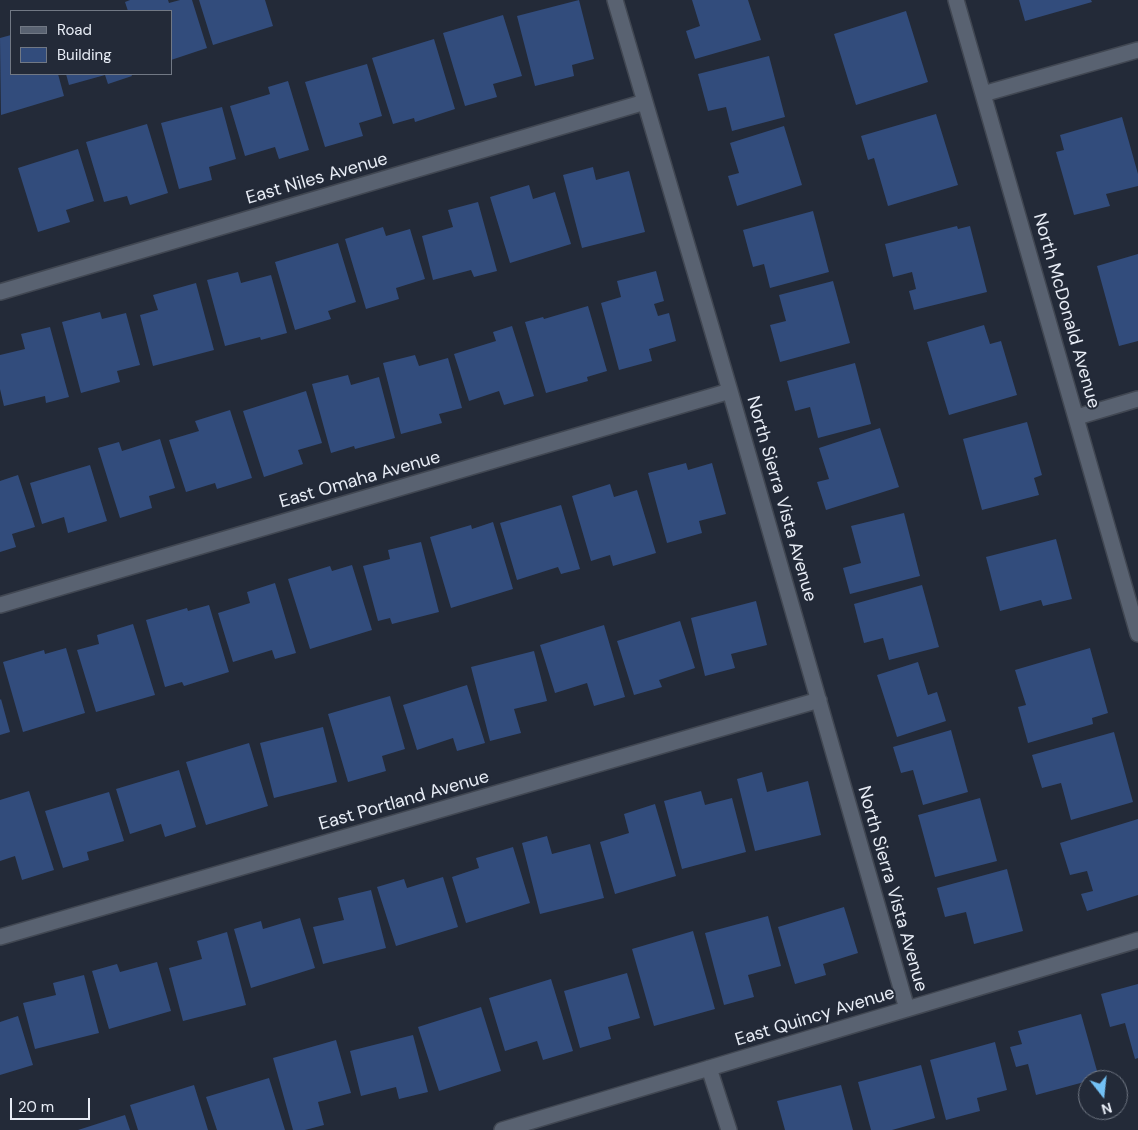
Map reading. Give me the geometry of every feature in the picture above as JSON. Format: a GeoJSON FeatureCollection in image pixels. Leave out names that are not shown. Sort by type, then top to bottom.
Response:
{"type":"FeatureCollection","features":[{"type":"Feature","properties":{"kind":"street","name":"North Sierra Vista Avenue"},"geometry":{"type":"LineString","coordinates":[[615,0],[730,391],[906,1009]]}},
{"type":"Feature","properties":{"kind":"street","name":"North McDonald Avenue"},"geometry":{"type":"LineString","coordinates":[[956,0],[1138,634]]}},
{"type":"Feature","properties":{"kind":"street"},"geometry":{"type":"LineString","coordinates":[[983,94],[1138,50]]}},
{"type":"Feature","properties":{"kind":"street","name":"East Niles Avenue"},"geometry":{"type":"LineString","coordinates":[[0,292],[645,102]]}},
{"type":"Feature","properties":{"kind":"street","name":"East Omaha Avenue"},"geometry":{"type":"LineString","coordinates":[[0,605],[730,391]]}},
{"type":"Feature","properties":{"kind":"street"},"geometry":{"type":"LineString","coordinates":[[1077,417],[1138,399]]}},
{"type":"Feature","properties":{"kind":"street","name":"East Portland Avenue"},"geometry":{"type":"LineString","coordinates":[[0,938],[819,700]]}},
{"type":"Feature","properties":{"kind":"street","name":"East Quincy Avenue"},"geometry":{"type":"LineString","coordinates":[[502,1130],[1138,940]]}},
{"type":"Feature","properties":{"kind":"street"},"geometry":{"type":"LineString","coordinates":[[709,1068],[728,1130]]}},
{"type":"Feature","properties":{"kind":"building"},"geometry":{"type":"Polygon","coordinates":[[[130,0],[168,0],[169,3],[180,0],[192,0],[207,48],[172,60],[172,10],[128,10],[125,2],[130,0]]]}},
{"type":"Feature","properties":{"kind":"building"},"geometry":{"type":"Polygon","coordinates":[[[199,0],[265,0],[273,26],[213,45],[199,0]]]}},
{"type":"Feature","properties":{"kind":"building"},"geometry":{"type":"Polygon","coordinates":[[[579,0],[594,59],[572,65],[574,76],[535,86],[517,16],[579,0]]]}},
{"type":"Feature","properties":{"kind":"building"},"geometry":{"type":"Polygon","coordinates":[[[692,0],[748,0],[761,40],[695,59],[686,31],[700,26],[692,0]]]}},
{"type":"Feature","properties":{"kind":"building"},"geometry":{"type":"Polygon","coordinates":[[[1019,0],[1091,0],[1092,2],[1025,21],[1019,0]]]}},
{"type":"Feature","properties":{"kind":"building"},"geometry":{"type":"Polygon","coordinates":[[[906,11],[928,82],[856,105],[834,34],[906,11]]]}},
{"type":"Feature","properties":{"kind":"building"},"geometry":{"type":"Polygon","coordinates":[[[503,15],[522,76],[493,84],[497,97],[465,106],[443,33],[503,15]]]}},
{"type":"Feature","properties":{"kind":"building"},"geometry":{"type":"Polygon","coordinates":[[[10,35],[10,75],[58,75],[64,96],[1,115],[0,38],[10,35]]]}},
{"type":"Feature","properties":{"kind":"building"},"geometry":{"type":"Polygon","coordinates":[[[434,39],[455,109],[415,122],[414,118],[393,124],[372,58],[434,39]]]}},
{"type":"Feature","properties":{"kind":"building"},"geometry":{"type":"Polygon","coordinates":[[[769,56],[785,117],[732,131],[726,107],[708,111],[698,74],[769,56]]]}},
{"type":"Feature","properties":{"kind":"building"},"geometry":{"type":"Polygon","coordinates":[[[367,64],[382,116],[359,123],[363,136],[325,147],[305,82],[367,64]]]}},
{"type":"Feature","properties":{"kind":"building"},"geometry":{"type":"Polygon","coordinates":[[[66,75],[105,75],[69,85],[66,75]]]}},
{"type":"Feature","properties":{"kind":"building"},"geometry":{"type":"Polygon","coordinates":[[[105,75],[132,76],[108,84],[105,75]]]}},
{"type":"Feature","properties":{"kind":"building"},"geometry":{"type":"Polygon","coordinates":[[[288,81],[309,150],[279,159],[275,147],[245,156],[230,106],[270,94],[268,87],[288,81]]]}},
{"type":"Feature","properties":{"kind":"building"},"geometry":{"type":"Polygon","coordinates":[[[222,107],[236,159],[209,167],[212,180],[179,189],[161,123],[222,107]]]}},
{"type":"Feature","properties":{"kind":"building"},"geometry":{"type":"Polygon","coordinates":[[[936,114],[958,185],[888,206],[874,158],[868,160],[861,136],[936,114]]]}},
{"type":"Feature","properties":{"kind":"building"},"geometry":{"type":"Polygon","coordinates":[[[1122,117],[1138,174],[1138,186],[1106,194],[1110,206],[1074,215],[1056,152],[1064,150],[1060,135],[1122,117]]]}},
{"type":"Feature","properties":{"kind":"building"},"geometry":{"type":"Polygon","coordinates":[[[147,124],[168,193],[130,205],[127,196],[104,202],[86,142],[147,124]]]}},
{"type":"Feature","properties":{"kind":"building"},"geometry":{"type":"Polygon","coordinates":[[[784,126],[802,185],[737,206],[728,176],[739,173],[730,143],[784,126]]]}},
{"type":"Feature","properties":{"kind":"building"},"geometry":{"type":"Polygon","coordinates":[[[78,149],[94,201],[66,210],[70,222],[38,232],[18,168],[78,149]]]}},
{"type":"Feature","properties":{"kind":"building"},"geometry":{"type":"Polygon","coordinates":[[[593,167],[596,180],[629,171],[645,232],[582,248],[563,175],[593,167]]]}},
{"type":"Feature","properties":{"kind":"building"},"geometry":{"type":"Polygon","coordinates":[[[529,185],[533,199],[555,192],[571,244],[510,263],[490,197],[529,185]]]}},
{"type":"Feature","properties":{"kind":"building"},"geometry":{"type":"Polygon","coordinates":[[[478,202],[497,271],[474,277],[471,270],[433,280],[422,236],[453,227],[448,210],[478,202]]]}},
{"type":"Feature","properties":{"kind":"building"},"geometry":{"type":"Polygon","coordinates":[[[813,211],[829,272],[770,288],[764,264],[753,267],[743,230],[813,211]]]}},
{"type":"Feature","properties":{"kind":"building"},"geometry":{"type":"Polygon","coordinates":[[[957,226],[958,229],[970,226],[987,292],[914,310],[909,291],[916,289],[912,272],[893,277],[885,244],[957,226]]]}},
{"type":"Feature","properties":{"kind":"building"},"geometry":{"type":"Polygon","coordinates":[[[383,227],[386,236],[410,229],[425,279],[396,288],[399,299],[366,309],[345,239],[383,227]]]}},
{"type":"Feature","properties":{"kind":"building"},"geometry":{"type":"Polygon","coordinates":[[[338,243],[356,302],[328,311],[331,319],[295,330],[275,262],[338,243]]]}},
{"type":"Feature","properties":{"kind":"building"},"geometry":{"type":"Polygon","coordinates":[[[1138,254],[1138,341],[1119,346],[1097,266],[1138,254]]]}},
{"type":"Feature","properties":{"kind":"building"},"geometry":{"type":"Polygon","coordinates":[[[656,271],[664,301],[654,304],[658,316],[669,313],[676,341],[649,349],[652,361],[619,370],[601,303],[621,297],[617,281],[656,271]]]}},
{"type":"Feature","properties":{"kind":"building"},"geometry":{"type":"Polygon","coordinates":[[[238,272],[241,283],[271,275],[287,333],[261,340],[260,337],[225,346],[207,280],[238,272]]]}},
{"type":"Feature","properties":{"kind":"building"},"geometry":{"type":"Polygon","coordinates":[[[833,281],[850,343],[780,362],[770,325],[786,321],[779,295],[833,281]]]}},
{"type":"Feature","properties":{"kind":"building"},"geometry":{"type":"Polygon","coordinates":[[[196,283],[214,350],[153,366],[140,315],[158,310],[153,295],[196,283]]]}},
{"type":"Feature","properties":{"kind":"building"},"geometry":{"type":"Polygon","coordinates":[[[588,306],[607,371],[587,377],[588,381],[546,393],[525,322],[543,317],[544,319],[588,306]]]}},
{"type":"Feature","properties":{"kind":"building"},"geometry":{"type":"Polygon","coordinates":[[[100,312],[102,319],[126,313],[140,365],[117,371],[120,382],[81,393],[62,322],[100,312]]]}},
{"type":"Feature","properties":{"kind":"building"},"geometry":{"type":"Polygon","coordinates":[[[984,325],[990,344],[1001,341],[1017,395],[949,415],[927,342],[984,325]]]}},
{"type":"Feature","properties":{"kind":"building"},"geometry":{"type":"Polygon","coordinates":[[[512,326],[534,396],[504,405],[499,391],[469,401],[454,354],[496,341],[493,332],[512,326]]]}},
{"type":"Feature","properties":{"kind":"building"},"geometry":{"type":"Polygon","coordinates":[[[50,327],[69,397],[46,403],[45,396],[4,406],[0,389],[0,355],[25,349],[21,334],[50,327]]]}},
{"type":"Feature","properties":{"kind":"building"},"geometry":{"type":"Polygon","coordinates":[[[415,355],[419,366],[448,358],[462,408],[439,414],[442,423],[401,434],[383,363],[415,355]]]}},
{"type":"Feature","properties":{"kind":"building"},"geometry":{"type":"Polygon","coordinates":[[[855,363],[871,424],[818,438],[810,407],[795,411],[787,381],[855,363]]]}},
{"type":"Feature","properties":{"kind":"building"},"geometry":{"type":"Polygon","coordinates":[[[348,375],[351,385],[379,377],[395,438],[355,449],[354,446],[331,453],[312,384],[348,375]]]}},
{"type":"Feature","properties":{"kind":"building"},"geometry":{"type":"Polygon","coordinates":[[[306,391],[322,443],[298,450],[303,464],[264,477],[243,411],[306,391]]]}},
{"type":"Feature","properties":{"kind":"building"},"geometry":{"type":"Polygon","coordinates":[[[230,410],[252,478],[217,489],[215,483],[186,492],[169,440],[199,431],[195,421],[230,410]]]}},
{"type":"Feature","properties":{"kind":"building"},"geometry":{"type":"Polygon","coordinates":[[[1027,422],[1042,475],[1034,478],[1039,495],[982,510],[963,439],[1027,422]]]}},
{"type":"Feature","properties":{"kind":"building"},"geometry":{"type":"Polygon","coordinates":[[[880,428],[899,487],[826,510],[817,482],[829,479],[819,448],[880,428]]]}},
{"type":"Feature","properties":{"kind":"building"},"geometry":{"type":"Polygon","coordinates":[[[160,439],[175,488],[149,496],[152,508],[120,518],[98,448],[119,442],[122,451],[160,439]]]}},
{"type":"Feature","properties":{"kind":"building"},"geometry":{"type":"Polygon","coordinates":[[[686,463],[688,470],[712,463],[726,514],[699,521],[702,533],[667,543],[648,473],[686,463]]]}},
{"type":"Feature","properties":{"kind":"building"},"geometry":{"type":"Polygon","coordinates":[[[90,465],[107,521],[68,533],[64,517],[42,524],[30,483],[90,465]]]}},
{"type":"Feature","properties":{"kind":"building"},"geometry":{"type":"Polygon","coordinates":[[[18,475],[35,527],[12,534],[16,547],[0,552],[0,481],[18,475]]]}},
{"type":"Feature","properties":{"kind":"building"},"geometry":{"type":"Polygon","coordinates":[[[610,484],[614,497],[637,490],[656,553],[613,566],[610,555],[591,561],[572,496],[610,484]]]}},
{"type":"Feature","properties":{"kind":"building"},"geometry":{"type":"Polygon","coordinates":[[[561,505],[580,569],[561,574],[558,567],[517,580],[500,523],[561,505]]]}},
{"type":"Feature","properties":{"kind":"building"},"geometry":{"type":"Polygon","coordinates":[[[904,513],[920,576],[850,594],[843,568],[861,563],[851,526],[904,513]]]}},
{"type":"Feature","properties":{"kind":"building"},"geometry":{"type":"Polygon","coordinates":[[[493,522],[513,589],[451,608],[430,537],[471,525],[472,529],[493,522]]]}},
{"type":"Feature","properties":{"kind":"building"},"geometry":{"type":"Polygon","coordinates":[[[1056,539],[1072,599],[1043,606],[1041,600],[1000,611],[986,557],[1056,539]]]}},
{"type":"Feature","properties":{"kind":"building"},"geometry":{"type":"Polygon","coordinates":[[[421,542],[439,612],[392,624],[390,618],[378,621],[363,566],[390,559],[388,550],[421,542]]]}},
{"type":"Feature","properties":{"kind":"building"},"geometry":{"type":"Polygon","coordinates":[[[352,565],[372,630],[310,649],[288,579],[330,566],[332,571],[352,565]]]}},
{"type":"Feature","properties":{"kind":"building"},"geometry":{"type":"Polygon","coordinates":[[[275,583],[296,653],[275,659],[272,650],[233,662],[218,613],[250,603],[247,592],[275,583]]]}},
{"type":"Feature","properties":{"kind":"building"},"geometry":{"type":"Polygon","coordinates":[[[922,585],[939,647],[889,660],[883,638],[864,643],[854,604],[922,585]]]}},
{"type":"Feature","properties":{"kind":"building"},"geometry":{"type":"Polygon","coordinates":[[[756,601],[767,645],[731,654],[735,668],[705,676],[691,618],[756,601]]]}},
{"type":"Feature","properties":{"kind":"building"},"geometry":{"type":"Polygon","coordinates":[[[209,605],[229,672],[184,686],[182,682],[165,687],[146,620],[187,608],[188,611],[209,605]]]}},
{"type":"Feature","properties":{"kind":"building"},"geometry":{"type":"Polygon","coordinates":[[[680,621],[695,668],[659,680],[662,687],[634,695],[617,641],[680,621]]]}},
{"type":"Feature","properties":{"kind":"building"},"geometry":{"type":"Polygon","coordinates":[[[133,624],[155,695],[96,712],[77,650],[99,644],[97,635],[133,624]]]}},
{"type":"Feature","properties":{"kind":"building"},"geometry":{"type":"Polygon","coordinates":[[[604,625],[625,697],[594,706],[587,683],[555,693],[540,645],[604,625]]]}},
{"type":"Feature","properties":{"kind":"building"},"geometry":{"type":"Polygon","coordinates":[[[66,648],[85,713],[23,732],[3,662],[44,650],[45,654],[66,648]]]}},
{"type":"Feature","properties":{"kind":"building"},"geometry":{"type":"Polygon","coordinates":[[[1090,648],[1108,713],[1092,718],[1093,724],[1028,743],[1018,707],[1026,705],[1015,670],[1090,648]]]}},
{"type":"Feature","properties":{"kind":"building"},"geometry":{"type":"Polygon","coordinates":[[[534,651],[547,701],[514,709],[521,733],[490,741],[471,667],[534,651]]]}},
{"type":"Feature","properties":{"kind":"building"},"geometry":{"type":"Polygon","coordinates":[[[918,662],[928,695],[937,692],[946,721],[897,737],[877,675],[918,662]]]}},
{"type":"Feature","properties":{"kind":"building"},"geometry":{"type":"Polygon","coordinates":[[[467,685],[485,743],[457,751],[453,738],[417,750],[403,705],[467,685]]]}},
{"type":"Feature","properties":{"kind":"building"},"geometry":{"type":"Polygon","coordinates":[[[390,696],[405,749],[382,756],[386,771],[348,782],[328,714],[390,696]]]}},
{"type":"Feature","properties":{"kind":"building"},"geometry":{"type":"Polygon","coordinates":[[[0,700],[10,732],[0,735],[0,700]]]}},
{"type":"Feature","properties":{"kind":"building"},"geometry":{"type":"Polygon","coordinates":[[[323,727],[337,782],[274,798],[260,743],[323,727]]]}},
{"type":"Feature","properties":{"kind":"building"},"geometry":{"type":"Polygon","coordinates":[[[951,730],[968,792],[923,805],[913,770],[901,773],[893,747],[951,730]]]}},
{"type":"Feature","properties":{"kind":"building"},"geometry":{"type":"Polygon","coordinates":[[[1114,732],[1133,802],[1071,820],[1061,783],[1042,788],[1032,755],[1114,732]]]}},
{"type":"Feature","properties":{"kind":"building"},"geometry":{"type":"Polygon","coordinates":[[[249,743],[268,806],[206,825],[186,762],[249,743]]]}},
{"type":"Feature","properties":{"kind":"building"},"geometry":{"type":"Polygon","coordinates":[[[179,770],[196,827],[165,837],[161,824],[130,834],[116,789],[179,770]]]}},
{"type":"Feature","properties":{"kind":"building"},"geometry":{"type":"Polygon","coordinates":[[[762,772],[767,792],[808,781],[821,835],[755,851],[737,779],[762,772]]]}},
{"type":"Feature","properties":{"kind":"building"},"geometry":{"type":"Polygon","coordinates":[[[29,791],[54,870],[22,880],[15,856],[0,861],[0,800],[29,791]]]}},
{"type":"Feature","properties":{"kind":"building"},"geometry":{"type":"Polygon","coordinates":[[[701,791],[705,805],[732,798],[746,852],[682,869],[664,801],[701,791]]]}},
{"type":"Feature","properties":{"kind":"building"},"geometry":{"type":"Polygon","coordinates":[[[109,792],[124,841],[87,852],[89,860],[63,868],[45,811],[109,792]]]}},
{"type":"Feature","properties":{"kind":"building"},"geometry":{"type":"Polygon","coordinates":[[[980,798],[997,861],[935,877],[918,815],[980,798]]]}},
{"type":"Feature","properties":{"kind":"building"},"geometry":{"type":"Polygon","coordinates":[[[655,804],[676,876],[615,894],[600,842],[629,833],[624,814],[655,804]]]}},
{"type":"Feature","properties":{"kind":"building"},"geometry":{"type":"Polygon","coordinates":[[[1138,819],[1138,895],[1087,911],[1081,894],[1093,891],[1087,871],[1070,875],[1060,843],[1138,819]]]}},
{"type":"Feature","properties":{"kind":"building"},"geometry":{"type":"Polygon","coordinates":[[[547,836],[552,854],[590,844],[604,898],[540,914],[522,843],[547,836]]]}},
{"type":"Feature","properties":{"kind":"building"},"geometry":{"type":"Polygon","coordinates":[[[513,847],[530,903],[466,923],[452,877],[479,868],[476,858],[513,847]]]}},
{"type":"Feature","properties":{"kind":"building"},"geometry":{"type":"Polygon","coordinates":[[[1007,869],[1023,931],[974,944],[966,912],[945,917],[937,888],[1007,869]]]}},
{"type":"Feature","properties":{"kind":"building"},"geometry":{"type":"Polygon","coordinates":[[[443,877],[458,927],[396,946],[377,887],[404,879],[407,888],[443,877]]]}},
{"type":"Feature","properties":{"kind":"building"},"geometry":{"type":"Polygon","coordinates":[[[371,890],[386,948],[323,964],[313,927],[344,920],[338,898],[371,890]]]}},
{"type":"Feature","properties":{"kind":"building"},"geometry":{"type":"Polygon","coordinates":[[[844,907],[858,953],[823,964],[826,975],[795,984],[778,927],[844,907]]]}},
{"type":"Feature","properties":{"kind":"building"},"geometry":{"type":"Polygon","coordinates":[[[768,916],[781,966],[748,975],[754,997],[724,1005],[705,933],[768,916]]]}},
{"type":"Feature","properties":{"kind":"building"},"geometry":{"type":"Polygon","coordinates":[[[300,918],[315,968],[251,988],[234,929],[261,921],[263,929],[300,918]]]}},
{"type":"Feature","properties":{"kind":"building"},"geometry":{"type":"Polygon","coordinates":[[[693,931],[715,1009],[654,1026],[632,949],[693,931]]]}},
{"type":"Feature","properties":{"kind":"building"},"geometry":{"type":"Polygon","coordinates":[[[227,932],[246,1005],[183,1021],[169,968],[202,959],[197,941],[227,932]]]}},
{"type":"Feature","properties":{"kind":"building"},"geometry":{"type":"Polygon","coordinates":[[[157,962],[171,1011],[109,1029],[92,971],[117,964],[120,972],[157,962]]]}},
{"type":"Feature","properties":{"kind":"building"},"geometry":{"type":"Polygon","coordinates":[[[627,973],[640,1018],[608,1027],[611,1039],[580,1048],[564,991],[627,973]]]}},
{"type":"Feature","properties":{"kind":"building"},"geometry":{"type":"Polygon","coordinates":[[[84,975],[99,1033],[35,1049],[23,1003],[56,995],[53,983],[84,975]]]}},
{"type":"Feature","properties":{"kind":"building"},"geometry":{"type":"Polygon","coordinates":[[[551,979],[573,1051],[543,1060],[537,1041],[505,1051],[489,998],[551,979]]]}},
{"type":"Feature","properties":{"kind":"building"},"geometry":{"type":"Polygon","coordinates":[[[1138,984],[1138,1058],[1135,1059],[1125,1023],[1110,1027],[1101,994],[1138,984]]]}},
{"type":"Feature","properties":{"kind":"building"},"geometry":{"type":"Polygon","coordinates":[[[481,1007],[501,1071],[439,1091],[418,1027],[481,1007]]]}},
{"type":"Feature","properties":{"kind":"building"},"geometry":{"type":"Polygon","coordinates":[[[1081,1014],[1097,1070],[1078,1070],[1078,1084],[1036,1095],[1028,1064],[1016,1067],[1010,1047],[1022,1044],[1018,1031],[1081,1014]]]}},
{"type":"Feature","properties":{"kind":"building"},"geometry":{"type":"Polygon","coordinates":[[[18,1016],[33,1065],[0,1075],[0,1022],[18,1016]]]}},
{"type":"Feature","properties":{"kind":"building"},"geometry":{"type":"Polygon","coordinates":[[[413,1035],[428,1092],[399,1099],[396,1087],[361,1096],[350,1051],[413,1035]]]}},
{"type":"Feature","properties":{"kind":"building"},"geometry":{"type":"Polygon","coordinates":[[[336,1040],[351,1093],[318,1102],[324,1125],[305,1130],[293,1130],[273,1058],[336,1040]]]}},
{"type":"Feature","properties":{"kind":"building"},"geometry":{"type":"Polygon","coordinates":[[[995,1042],[1007,1090],[977,1098],[980,1111],[946,1120],[930,1060],[995,1042]]]}},
{"type":"Feature","properties":{"kind":"building"},"geometry":{"type":"Polygon","coordinates":[[[921,1065],[935,1118],[892,1130],[871,1130],[858,1082],[921,1065]]]}},
{"type":"Feature","properties":{"kind":"building"},"geometry":{"type":"Polygon","coordinates":[[[269,1078],[285,1130],[217,1130],[206,1097],[269,1078]]]}},
{"type":"Feature","properties":{"kind":"building"},"geometry":{"type":"Polygon","coordinates":[[[194,1085],[208,1130],[138,1130],[130,1105],[194,1085]]]}},
{"type":"Feature","properties":{"kind":"building"},"geometry":{"type":"Polygon","coordinates":[[[841,1085],[853,1130],[785,1130],[777,1101],[841,1085]]]}},
{"type":"Feature","properties":{"kind":"building"},"geometry":{"type":"Polygon","coordinates":[[[125,1115],[130,1130],[78,1130],[125,1115]]]}}]}
